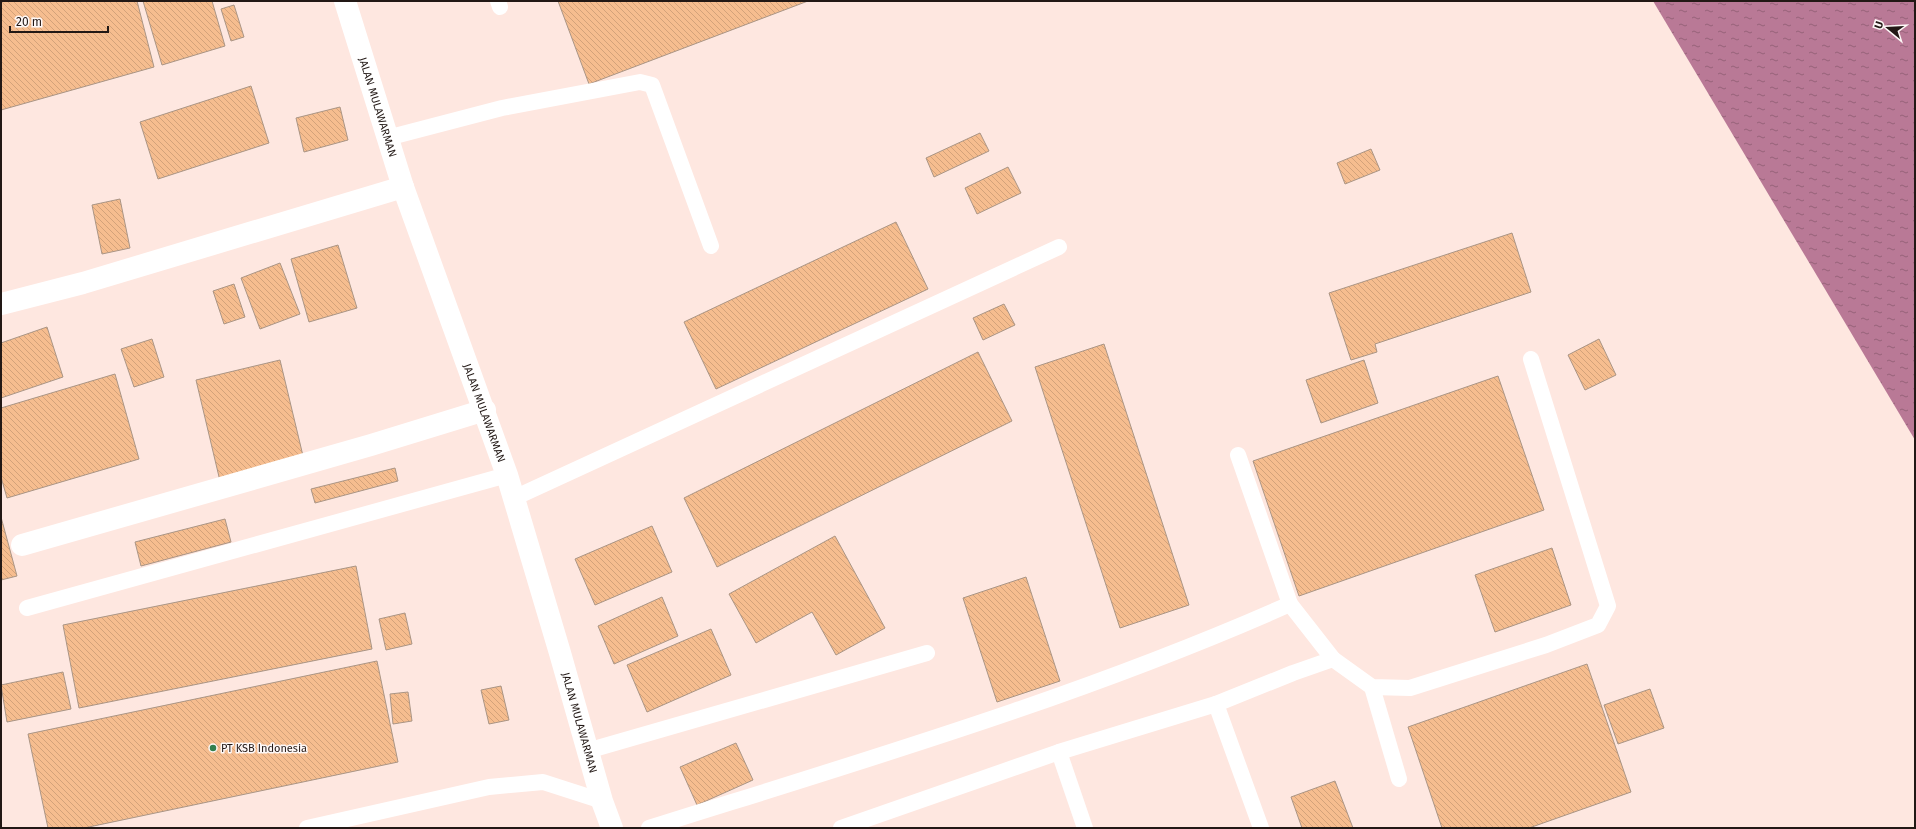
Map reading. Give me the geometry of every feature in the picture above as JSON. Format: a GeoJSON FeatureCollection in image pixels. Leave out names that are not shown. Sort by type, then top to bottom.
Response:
{"type":"FeatureCollection","features":[{"type":"Feature","properties":{"kind":"main road","name":"JALAN MULAWARMAN"},"geometry":{"type":"LineString","coordinates":[[345,1],[403,187],[485,410],[507,475],[560,653],[587,751],[612,828]]}},
{"type":"Feature","properties":{"kind":"main road"},"geometry":{"type":"LineString","coordinates":[[1,304],[83,283],[403,187]]}},
{"type":"Feature","properties":{"kind":"main road"},"geometry":{"type":"LineString","coordinates":[[22,545],[364,447],[485,410]]}},
{"type":"Feature","properties":{"kind":"lane"},"geometry":{"type":"LineString","coordinates":[[387,138],[502,108],[640,82],[652,85],[711,246]]}},
{"type":"Feature","properties":{"kind":"lane"},"geometry":{"type":"LineString","coordinates":[[514,498],[1059,247]]}},
{"type":"Feature","properties":{"kind":"lane"},"geometry":{"type":"LineString","coordinates":[[1238,455],[1290,604],[1333,659],[1372,687],[1410,688],[1546,645],[1598,625],[1608,606],[1531,359]]}},
{"type":"Feature","properties":{"kind":"lane"},"geometry":{"type":"LineString","coordinates":[[27,608],[507,475]]}},
{"type":"Feature","properties":{"kind":"lane"},"geometry":{"type":"LineString","coordinates":[[649,828],[893,752],[1042,702],[1232,629],[1290,604]]}},
{"type":"Feature","properties":{"kind":"lane"},"geometry":{"type":"LineString","coordinates":[[587,751],[927,653]]}},
{"type":"Feature","properties":{"kind":"lane"},"geometry":{"type":"LineString","coordinates":[[841,828],[1059,752],[1216,704],[1293,673],[1333,659]]}},
{"type":"Feature","properties":{"kind":"lane"},"geometry":{"type":"LineString","coordinates":[[1372,687],[1399,779]]}},
{"type":"Feature","properties":{"kind":"lane"},"geometry":{"type":"LineString","coordinates":[[1216,704],[1261,828]]}},
{"type":"Feature","properties":{"kind":"lane"},"geometry":{"type":"LineString","coordinates":[[1059,752],[1085,828]]}},
{"type":"Feature","properties":{"kind":"lane"},"geometry":{"type":"LineString","coordinates":[[307,828],[489,787],[543,782],[602,801]]}},
{"type":"Feature","properties":{"kind":"water"},"geometry":{"type":"Polygon","coordinates":[[[1653,1],[1915,1],[1915,440],[1653,1]]]}},
{"type":"Feature","properties":{"kind":"building"},"geometry":{"type":"Polygon","coordinates":[[[1,1],[137,1],[154,67],[1,110],[1,1]]]}},
{"type":"Feature","properties":{"kind":"building"},"geometry":{"type":"Polygon","coordinates":[[[143,1],[212,1],[225,46],[162,65],[143,1]]]}},
{"type":"Feature","properties":{"kind":"building"},"geometry":{"type":"Polygon","coordinates":[[[558,1],[808,1],[589,84],[558,1]]]}},
{"type":"Feature","properties":{"kind":"building"},"geometry":{"type":"Polygon","coordinates":[[[234,5],[244,37],[231,41],[221,9],[234,5]]]}},
{"type":"Feature","properties":{"kind":"building"},"geometry":{"type":"Polygon","coordinates":[[[251,86],[269,143],[158,179],[140,122],[251,86]]]}},
{"type":"Feature","properties":{"kind":"building"},"geometry":{"type":"Polygon","coordinates":[[[340,107],[348,140],[304,152],[296,118],[340,107]]]}},
{"type":"Feature","properties":{"kind":"building"},"geometry":{"type":"Polygon","coordinates":[[[980,133],[989,151],[934,177],[926,158],[980,133]]]}},
{"type":"Feature","properties":{"kind":"building"},"geometry":{"type":"Polygon","coordinates":[[[1371,149],[1380,170],[1345,184],[1337,163],[1371,149]]]}},
{"type":"Feature","properties":{"kind":"building"},"geometry":{"type":"Polygon","coordinates":[[[1008,167],[1021,193],[977,214],[965,188],[1008,167]]]}},
{"type":"Feature","properties":{"kind":"building"},"geometry":{"type":"Polygon","coordinates":[[[120,199],[130,248],[102,254],[92,205],[120,199]]]}},
{"type":"Feature","properties":{"kind":"building"},"geometry":{"type":"Polygon","coordinates":[[[896,222],[928,289],[716,389],[684,322],[896,222]]]}},
{"type":"Feature","properties":{"kind":"building"},"geometry":{"type":"Polygon","coordinates":[[[1512,233],[1531,292],[1375,344],[1377,352],[1351,360],[1329,293],[1512,233]]]}},
{"type":"Feature","properties":{"kind":"building"},"geometry":{"type":"Polygon","coordinates":[[[338,245],[357,308],[309,322],[291,259],[338,245]]]}},
{"type":"Feature","properties":{"kind":"building"},"geometry":{"type":"Polygon","coordinates":[[[280,263],[300,314],[260,329],[241,278],[280,263]]]}},
{"type":"Feature","properties":{"kind":"building"},"geometry":{"type":"Polygon","coordinates":[[[234,284],[245,317],[224,324],[213,291],[234,284]]]}},
{"type":"Feature","properties":{"kind":"building"},"geometry":{"type":"Polygon","coordinates":[[[1004,304],[1015,325],[983,340],[973,318],[1004,304]]]}},
{"type":"Feature","properties":{"kind":"building"},"geometry":{"type":"Polygon","coordinates":[[[47,327],[63,377],[1,398],[1,343],[47,327]]]}},
{"type":"Feature","properties":{"kind":"building"},"geometry":{"type":"Polygon","coordinates":[[[152,339],[164,377],[134,387],[121,349],[152,339]]]}},
{"type":"Feature","properties":{"kind":"building"},"geometry":{"type":"Polygon","coordinates":[[[1599,339],[1616,375],[1585,390],[1568,355],[1599,339]]]}},
{"type":"Feature","properties":{"kind":"building"},"geometry":{"type":"Polygon","coordinates":[[[1104,344],[1189,605],[1120,628],[1035,367],[1104,344]]]}},
{"type":"Feature","properties":{"kind":"building"},"geometry":{"type":"Polygon","coordinates":[[[978,352],[1012,421],[717,567],[684,498],[978,352]]]}},
{"type":"Feature","properties":{"kind":"building"},"geometry":{"type":"Polygon","coordinates":[[[280,360],[304,460],[220,481],[196,380],[280,360]]]}},
{"type":"Feature","properties":{"kind":"building"},"geometry":{"type":"Polygon","coordinates":[[[1364,360],[1378,403],[1321,423],[1306,380],[1364,360]]]}},
{"type":"Feature","properties":{"kind":"building"},"geometry":{"type":"Polygon","coordinates":[[[115,374],[139,459],[7,498],[1,477],[1,408],[115,374]]]}},
{"type":"Feature","properties":{"kind":"building"},"geometry":{"type":"Polygon","coordinates":[[[1498,376],[1544,510],[1299,596],[1253,461],[1498,376]]]}},
{"type":"Feature","properties":{"kind":"building"},"geometry":{"type":"Polygon","coordinates":[[[395,468],[398,481],[315,503],[311,489],[395,468]]]}},
{"type":"Feature","properties":{"kind":"building"},"geometry":{"type":"Polygon","coordinates":[[[1,517],[17,576],[1,580],[1,517]]]}},
{"type":"Feature","properties":{"kind":"building"},"geometry":{"type":"Polygon","coordinates":[[[225,519],[231,542],[141,566],[135,542],[225,519]]]}},
{"type":"Feature","properties":{"kind":"building"},"geometry":{"type":"Polygon","coordinates":[[[652,526],[672,572],[595,605],[575,559],[652,526]]]}},
{"type":"Feature","properties":{"kind":"building"},"geometry":{"type":"Polygon","coordinates":[[[835,536],[885,628],[836,655],[812,612],[756,643],[729,594],[835,536]]]}},
{"type":"Feature","properties":{"kind":"building"},"geometry":{"type":"Polygon","coordinates":[[[1552,548],[1571,605],[1495,632],[1475,575],[1552,548]]]}},
{"type":"Feature","properties":{"kind":"building"},"geometry":{"type":"Polygon","coordinates":[[[356,566],[372,649],[79,708],[63,625],[356,566]]]}},
{"type":"Feature","properties":{"kind":"building"},"geometry":{"type":"Polygon","coordinates":[[[1026,577],[1060,681],[997,702],[963,598],[1026,577]]]}},
{"type":"Feature","properties":{"kind":"building"},"geometry":{"type":"Polygon","coordinates":[[[662,597],[678,636],[614,664],[598,626],[662,597]]]}},
{"type":"Feature","properties":{"kind":"building"},"geometry":{"type":"Polygon","coordinates":[[[405,613],[412,644],[386,650],[379,619],[405,613]]]}},
{"type":"Feature","properties":{"kind":"building"},"geometry":{"type":"Polygon","coordinates":[[[711,629],[731,675],[647,712],[627,665],[711,629]]]}},
{"type":"Feature","properties":{"kind":"building","name":"PT KSB Indonesia"},"geometry":{"type":"Polygon","coordinates":[[[377,661],[398,762],[84,828],[48,828],[28,734],[377,661]]]}},
{"type":"Feature","properties":{"kind":"building"},"geometry":{"type":"Polygon","coordinates":[[[1587,664],[1631,792],[1529,828],[1442,828],[1408,727],[1587,664]]]}},
{"type":"Feature","properties":{"kind":"building"},"geometry":{"type":"Polygon","coordinates":[[[63,672],[71,709],[7,722],[1,685],[63,672]]]}},
{"type":"Feature","properties":{"kind":"building"},"geometry":{"type":"Polygon","coordinates":[[[501,686],[509,720],[489,724],[481,690],[501,686]]]}},
{"type":"Feature","properties":{"kind":"building"},"geometry":{"type":"Polygon","coordinates":[[[1650,689],[1664,728],[1618,744],[1604,705],[1650,689]]]}},
{"type":"Feature","properties":{"kind":"building"},"geometry":{"type":"Polygon","coordinates":[[[408,692],[412,721],[393,724],[390,694],[408,692]]]}},
{"type":"Feature","properties":{"kind":"building"},"geometry":{"type":"Polygon","coordinates":[[[736,743],[753,780],[697,805],[680,767],[736,743]]]}},
{"type":"Feature","properties":{"kind":"building"},"geometry":{"type":"Polygon","coordinates":[[[1335,781],[1353,828],[1302,828],[1291,797],[1335,781]]]}},
{"type":"Feature","properties":{"kind":"place","name":"PT KSB Indonesia"},"geometry":{"type":"Point","coordinates":[213,748]}}]}
